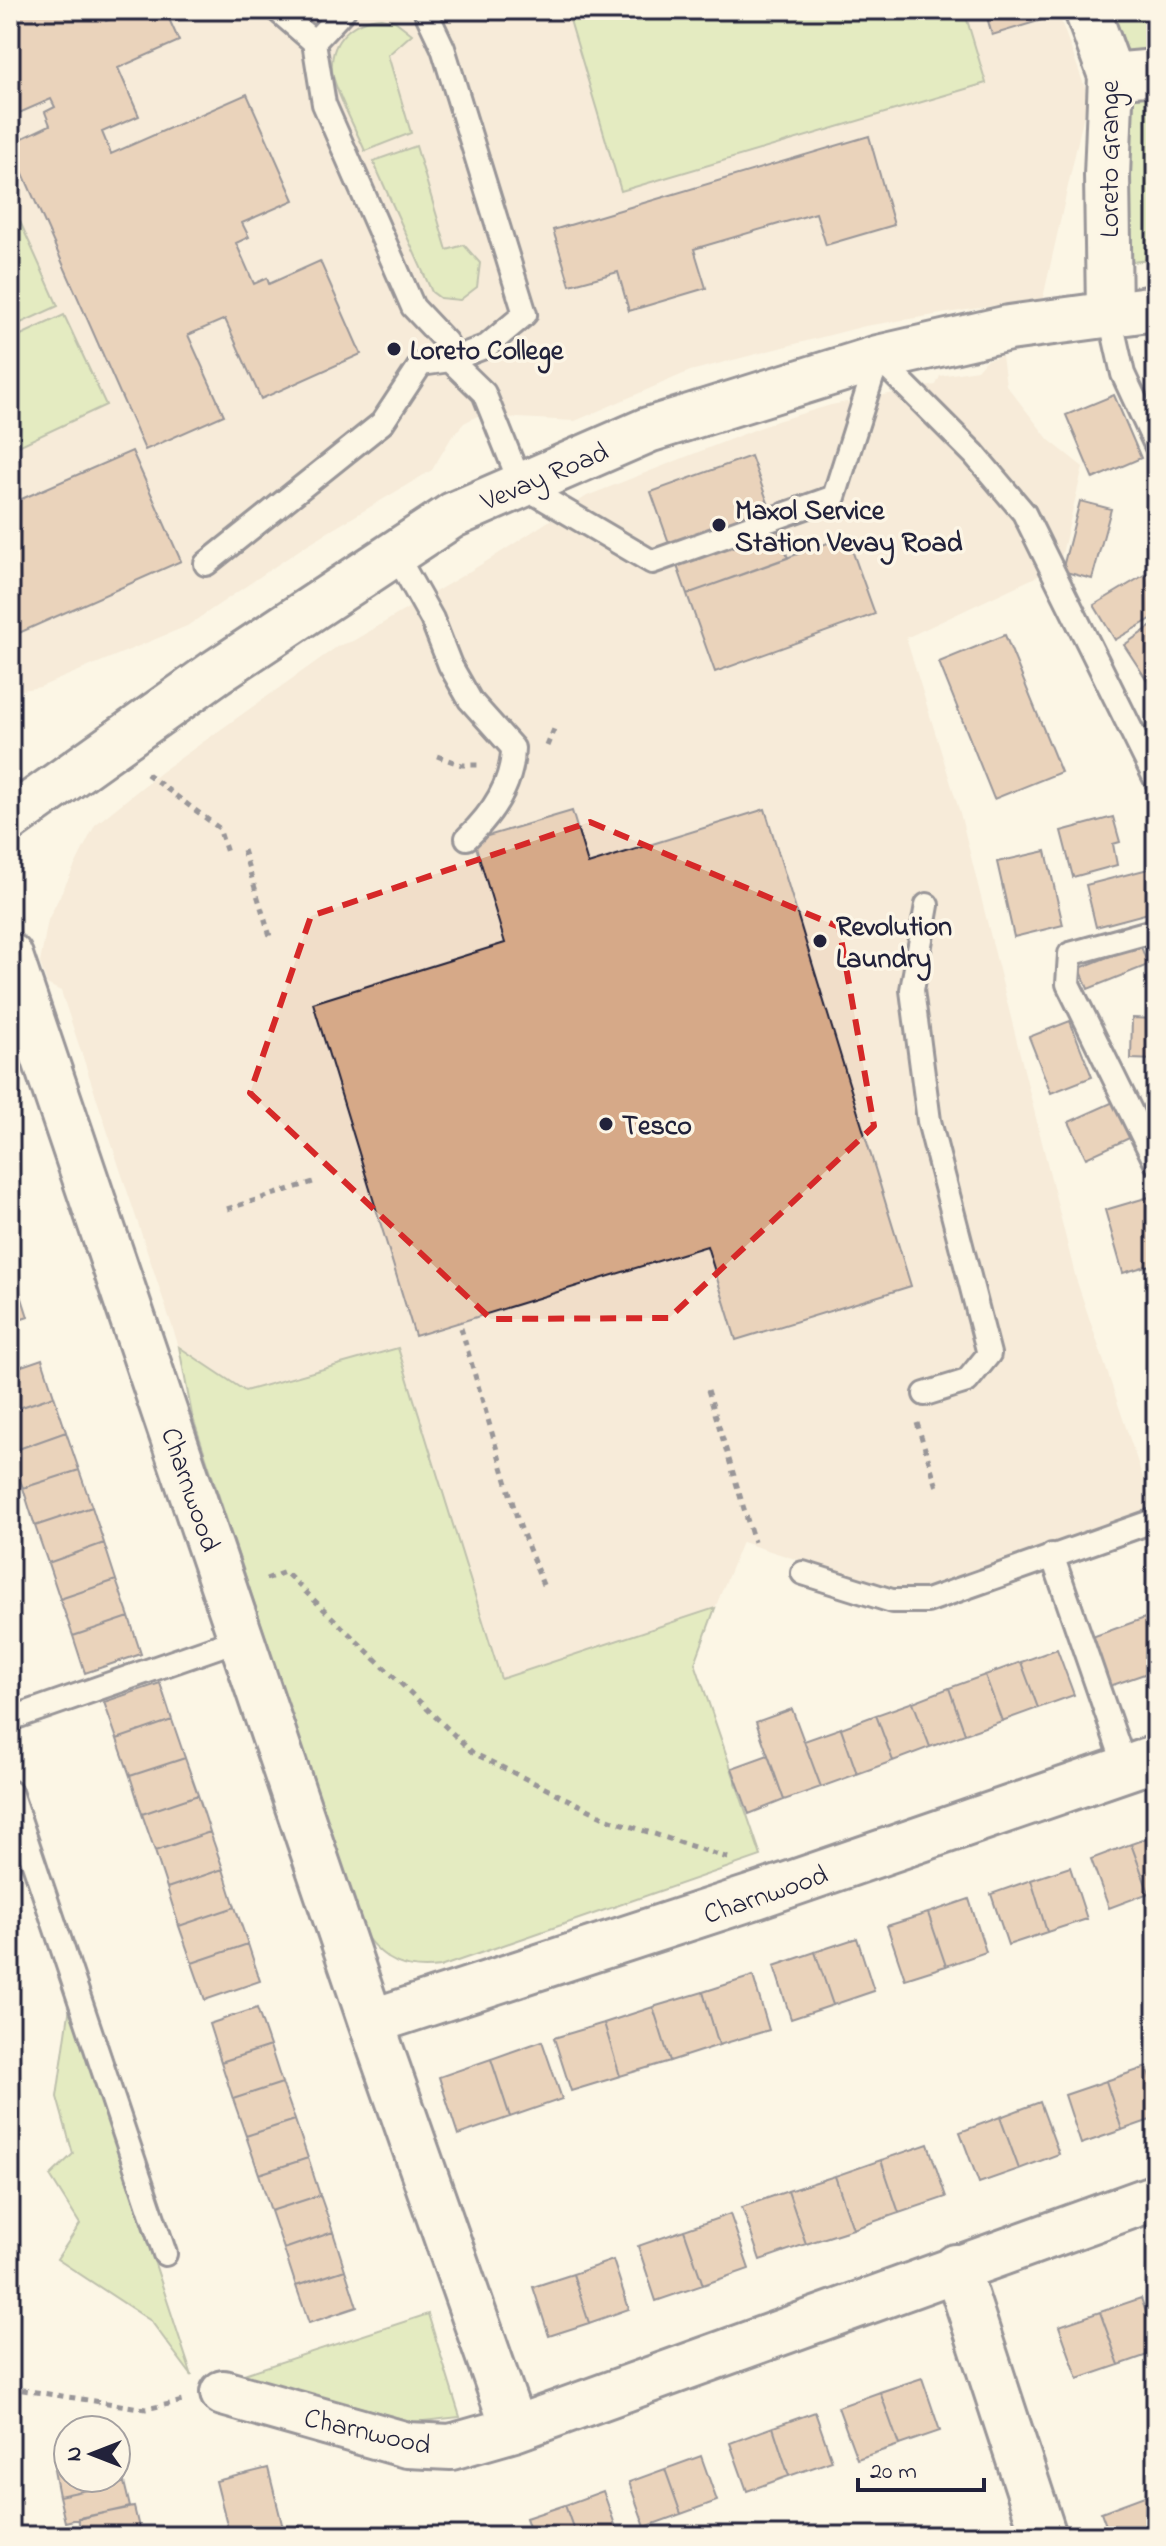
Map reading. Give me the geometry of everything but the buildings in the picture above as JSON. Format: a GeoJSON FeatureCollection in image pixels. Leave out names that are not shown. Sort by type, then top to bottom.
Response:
{"type":"FeatureCollection","features":[{"type":"Feature","properties":{"kind":"street","name":"Loreto Grange"},"geometry":{"type":"LineString","coordinates":[[1087,10],[1111,76],[1107,176],[1109,312]]}},
{"type":"Feature","properties":{"kind":"street"},"geometry":{"type":"LineString","coordinates":[[1111,76],[1156,72]]}},
{"type":"Feature","properties":{"kind":"street","name":"Vevay Road"},"geometry":{"type":"LineString","coordinates":[[10,819],[122,739],[453,515],[648,430],[878,358],[1009,328],[1156,308]]}},
{"type":"Feature","properties":{"kind":"street","name":"Charnwood"},"geometry":{"type":"LineString","coordinates":[[10,956],[371,2022],[514,2429]]}},
{"type":"Feature","properties":{"kind":"street","name":"Charnwood"},"geometry":{"type":"LineString","coordinates":[[371,2022],[756,1896],[1141,1764]]}},
{"type":"Feature","properties":{"kind":"street","name":"Charnwood"},"geometry":{"type":"LineString","coordinates":[[223,2393],[407,2445],[451,2447],[514,2429],[1156,2197]]}},
{"type":"Feature","properties":{"kind":"street"},"geometry":{"type":"LineString","coordinates":[[956,2267],[1044,2536]]}},
{"type":"Feature","properties":{"kind":"lane"},"geometry":{"type":"LineString","coordinates":[[277,10],[314,42],[324,104],[413,307],[446,342],[450,360],[484,393],[521,485],[652,562],[834,497],[878,358],[974,454],[1024,513],[1156,780]]}},
{"type":"Feature","properties":{"kind":"lane"},"geometry":{"type":"LineString","coordinates":[[314,42],[344,10]]}},
{"type":"Feature","properties":{"kind":"lane"},"geometry":{"type":"LineString","coordinates":[[206,564],[382,423],[421,364],[450,360],[487,346],[525,314],[443,48],[425,10]]}},
{"type":"Feature","properties":{"kind":"lane"},"geometry":{"type":"LineString","coordinates":[[1109,312],[1123,374],[1156,445]]}},
{"type":"Feature","properties":{"kind":"lane"},"geometry":{"type":"LineString","coordinates":[[395,553],[432,619],[450,665],[470,700],[513,748],[513,769],[488,818],[467,838]]}},
{"type":"Feature","properties":{"kind":"lane"},"geometry":{"type":"LineString","coordinates":[[920,1404],[967,1381],[989,1354],[929,1121],[912,990],[927,905]]}},
{"type":"Feature","properties":{"kind":"lane"},"geometry":{"type":"LineString","coordinates":[[1156,930],[1070,954],[1066,969],[1068,984],[1156,1163]]}},
{"type":"Feature","properties":{"kind":"lane"},"geometry":{"type":"LineString","coordinates":[[803,1573],[892,1601],[927,1601],[1156,1520]]}},
{"type":"Feature","properties":{"kind":"lane"},"geometry":{"type":"LineString","coordinates":[[1052,1555],[1141,1764]]}},
{"type":"Feature","properties":{"kind":"lane"},"geometry":{"type":"LineString","coordinates":[[10,1719],[242,1638]]}},
{"type":"Feature","properties":{"kind":"lane"},"geometry":{"type":"LineString","coordinates":[[10,1792],[165,2254]]}},
{"type":"Feature","properties":{"kind":"path"},"geometry":{"type":"LineString","coordinates":[[122,739],[147,774],[219,828],[228,856]]}},
{"type":"Feature","properties":{"kind":"path"},"geometry":{"type":"LineString","coordinates":[[243,850],[270,936]]}},
{"type":"Feature","properties":{"kind":"path"},"geometry":{"type":"LineString","coordinates":[[227,1209],[313,1182]]}},
{"type":"Feature","properties":{"kind":"path"},"geometry":{"type":"LineString","coordinates":[[461,1328],[518,1521],[545,1590]]}},
{"type":"Feature","properties":{"kind":"path"},"geometry":{"type":"LineString","coordinates":[[708,1390],[754,1542]]}},
{"type":"Feature","properties":{"kind":"path"},"geometry":{"type":"LineString","coordinates":[[920,1404],[937,1487]]}},
{"type":"Feature","properties":{"kind":"path"},"geometry":{"type":"LineString","coordinates":[[227,1592],[285,1572],[473,1753],[608,1819],[747,1864],[756,1896]]}},
{"type":"Feature","properties":{"kind":"path"},"geometry":{"type":"LineString","coordinates":[[10,2388],[146,2409],[223,2393]]}},
{"type":"Feature","properties":{"kind":"highlighted area"},"geometry":{"type":"Polygon","coordinates":[[[590,822],[839,927],[874,1126],[669,1318],[491,1319],[250,1093],[311,916],[590,822]]]}},
{"type":"Feature","properties":{"kind":"shaded area","name":"Loreto College"},"geometry":{"type":"Polygon","coordinates":[[[10,10],[1057,10],[1088,96],[1043,298],[865,326],[690,371],[575,421],[477,416],[464,423],[451,438],[432,470],[308,544],[187,626],[40,687],[10,692],[10,10]]]}},
{"type":"Feature","properties":{"kind":"shaded area"},"geometry":{"type":"Polygon","coordinates":[[[1002,356],[1006,385],[1049,440],[1083,467],[1059,566],[906,638],[960,813],[1076,1279],[1153,1508],[905,1594],[742,1542],[715,1608],[500,1679],[398,1349],[245,1391],[179,1347],[61,991],[47,984],[40,963],[48,920],[95,825],[161,772],[338,646],[353,641],[492,558],[587,496],[777,421],[831,405],[936,385],[940,376],[977,370],[986,360],[1002,356]]]}},
{"type":"Feature","properties":{"kind":"green space"},"geometry":{"type":"Polygon","coordinates":[[[567,10],[964,10],[986,83],[621,191],[567,10]]]}},
{"type":"Feature","properties":{"kind":"green space"},"geometry":{"type":"Polygon","coordinates":[[[1112,10],[1156,10],[1156,259],[1132,262],[1129,178],[1134,97],[1128,52],[1112,10]]]}},
{"type":"Feature","properties":{"kind":"green space"},"geometry":{"type":"Polygon","coordinates":[[[381,18],[395,21],[412,34],[388,55],[411,133],[365,151],[336,87],[332,59],[345,33],[361,23],[381,18]]]}},
{"type":"Feature","properties":{"kind":"green space"},"geometry":{"type":"Polygon","coordinates":[[[416,146],[447,250],[464,245],[480,263],[477,287],[460,300],[440,298],[432,292],[373,161],[416,146]]]}},
{"type":"Feature","properties":{"kind":"green space"},"geometry":{"type":"Polygon","coordinates":[[[17,215],[58,306],[10,328],[10,218],[17,215]]]}},
{"type":"Feature","properties":{"kind":"green space"},"geometry":{"type":"Polygon","coordinates":[[[64,315],[106,405],[10,450],[10,340],[64,315]]]}},
{"type":"Feature","properties":{"kind":"green space"},"geometry":{"type":"Polygon","coordinates":[[[179,1347],[245,1391],[398,1348],[501,1679],[715,1608],[695,1663],[761,1856],[440,1967],[406,1966],[380,1952],[364,1934],[192,1415],[179,1347]]]}},
{"type":"Feature","properties":{"kind":"green space"},"geometry":{"type":"Polygon","coordinates":[[[70,2006],[192,2376],[151,2321],[57,2259],[80,2224],[50,2176],[73,2154],[57,2097],[70,2006]]]}},
{"type":"Feature","properties":{"kind":"green space"},"geometry":{"type":"Polygon","coordinates":[[[428,2314],[460,2417],[414,2422],[241,2375],[428,2314]]]}},
{"type":"Feature","properties":{"kind":"place","name":"Loreto College"},"geometry":{"type":"Point","coordinates":[394,349]}},
{"type":"Feature","properties":{"kind":"place","name":"Maxol Service Station Vevay Road"},"geometry":{"type":"Point","coordinates":[719,525]}},
{"type":"Feature","properties":{"kind":"place","name":"Revolution Laundry"},"geometry":{"type":"Point","coordinates":[820,941]}},
{"type":"Feature","properties":{"kind":"place","name":"Tesco"},"geometry":{"type":"Point","coordinates":[606,1124]}}]}
